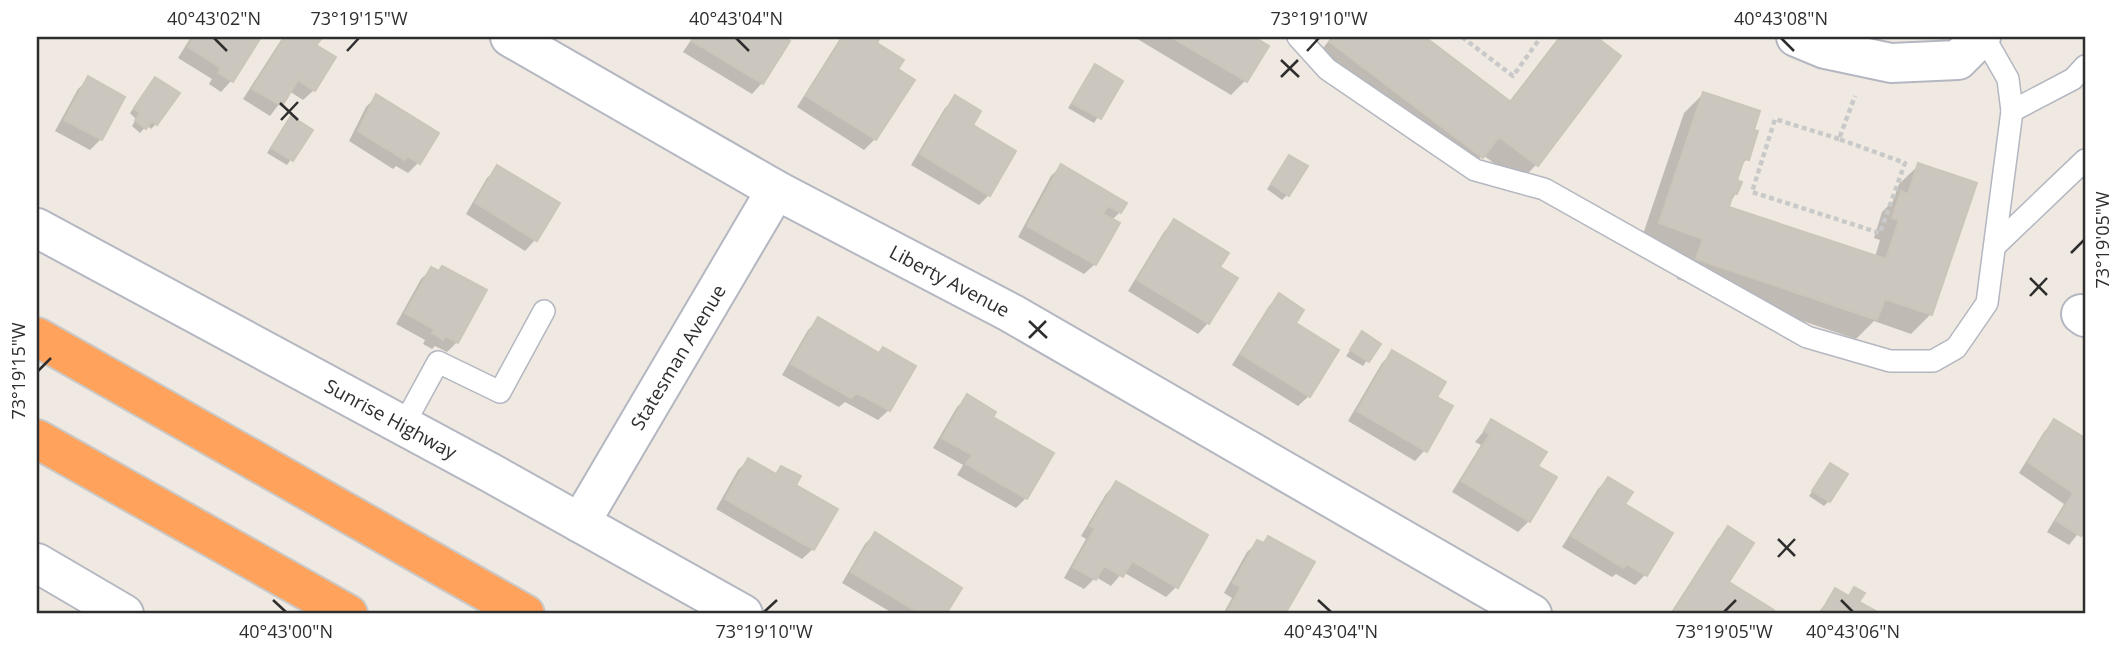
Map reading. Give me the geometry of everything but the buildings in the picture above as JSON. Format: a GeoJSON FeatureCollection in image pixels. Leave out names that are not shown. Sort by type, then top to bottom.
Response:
{"type":"FeatureCollection","features":[{"type":"Feature","properties":{"kind":"highway"},"geometry":{"type":"LineString","coordinates":[[37,337],[525,614]]}},
{"type":"Feature","properties":{"kind":"highway"},"geometry":{"type":"LineString","coordinates":[[37,439],[348,614]]}},
{"type":"Feature","properties":{"kind":"street","name":"Liberty Avenue"},"geometry":{"type":"LineString","coordinates":[[510,37],[776,190],[1011,313],[1532,614]]}},
{"type":"Feature","properties":{"kind":"street"},"geometry":{"type":"LineString","coordinates":[[1796,37],[1825,50],[1891,63],[1974,44]]}},
{"type":"Feature","properties":{"kind":"street","name":"Statesman Avenue"},"geometry":{"type":"LineString","coordinates":[[580,523],[776,190]]}},
{"type":"Feature","properties":{"kind":"street","name":"Sunrise Highway"},"geometry":{"type":"LineString","coordinates":[[37,228],[743,614]]}},
{"type":"Feature","properties":{"kind":"street"},"geometry":{"type":"LineString","coordinates":[[37,563],[124,614]]}},
{"type":"Feature","properties":{"kind":"lane"},"geometry":{"type":"LineString","coordinates":[[1298,37],[1327,69],[1475,170],[1544,190],[1807,338],[1890,361],[1933,361],[1956,348],[1987,303],[2012,111],[2008,79],[1974,44]]}},
{"type":"Feature","properties":{"kind":"lane"},"geometry":{"type":"LineString","coordinates":[[2012,111],[2073,79],[2085,66]]}},
{"type":"Feature","properties":{"kind":"lane"},"geometry":{"type":"LineString","coordinates":[[1994,246],[2085,160]]}},
{"type":"Feature","properties":{"kind":"lane"},"geometry":{"type":"LineString","coordinates":[[403,426],[438,362],[500,392],[544,311]]}},
{"type":"Feature","properties":{"kind":"path"},"geometry":{"type":"LineString","coordinates":[[1462,37],[1513,76],[1541,37]]}},
{"type":"Feature","properties":{"kind":"path"},"geometry":{"type":"LineString","coordinates":[[1839,139],[1855,94]]}},
{"type":"Feature","properties":{"kind":"path"},"geometry":{"type":"LineString","coordinates":[[1774,119],[1839,139],[1905,163],[1880,233],[1752,192],[1774,119]]}}]}
